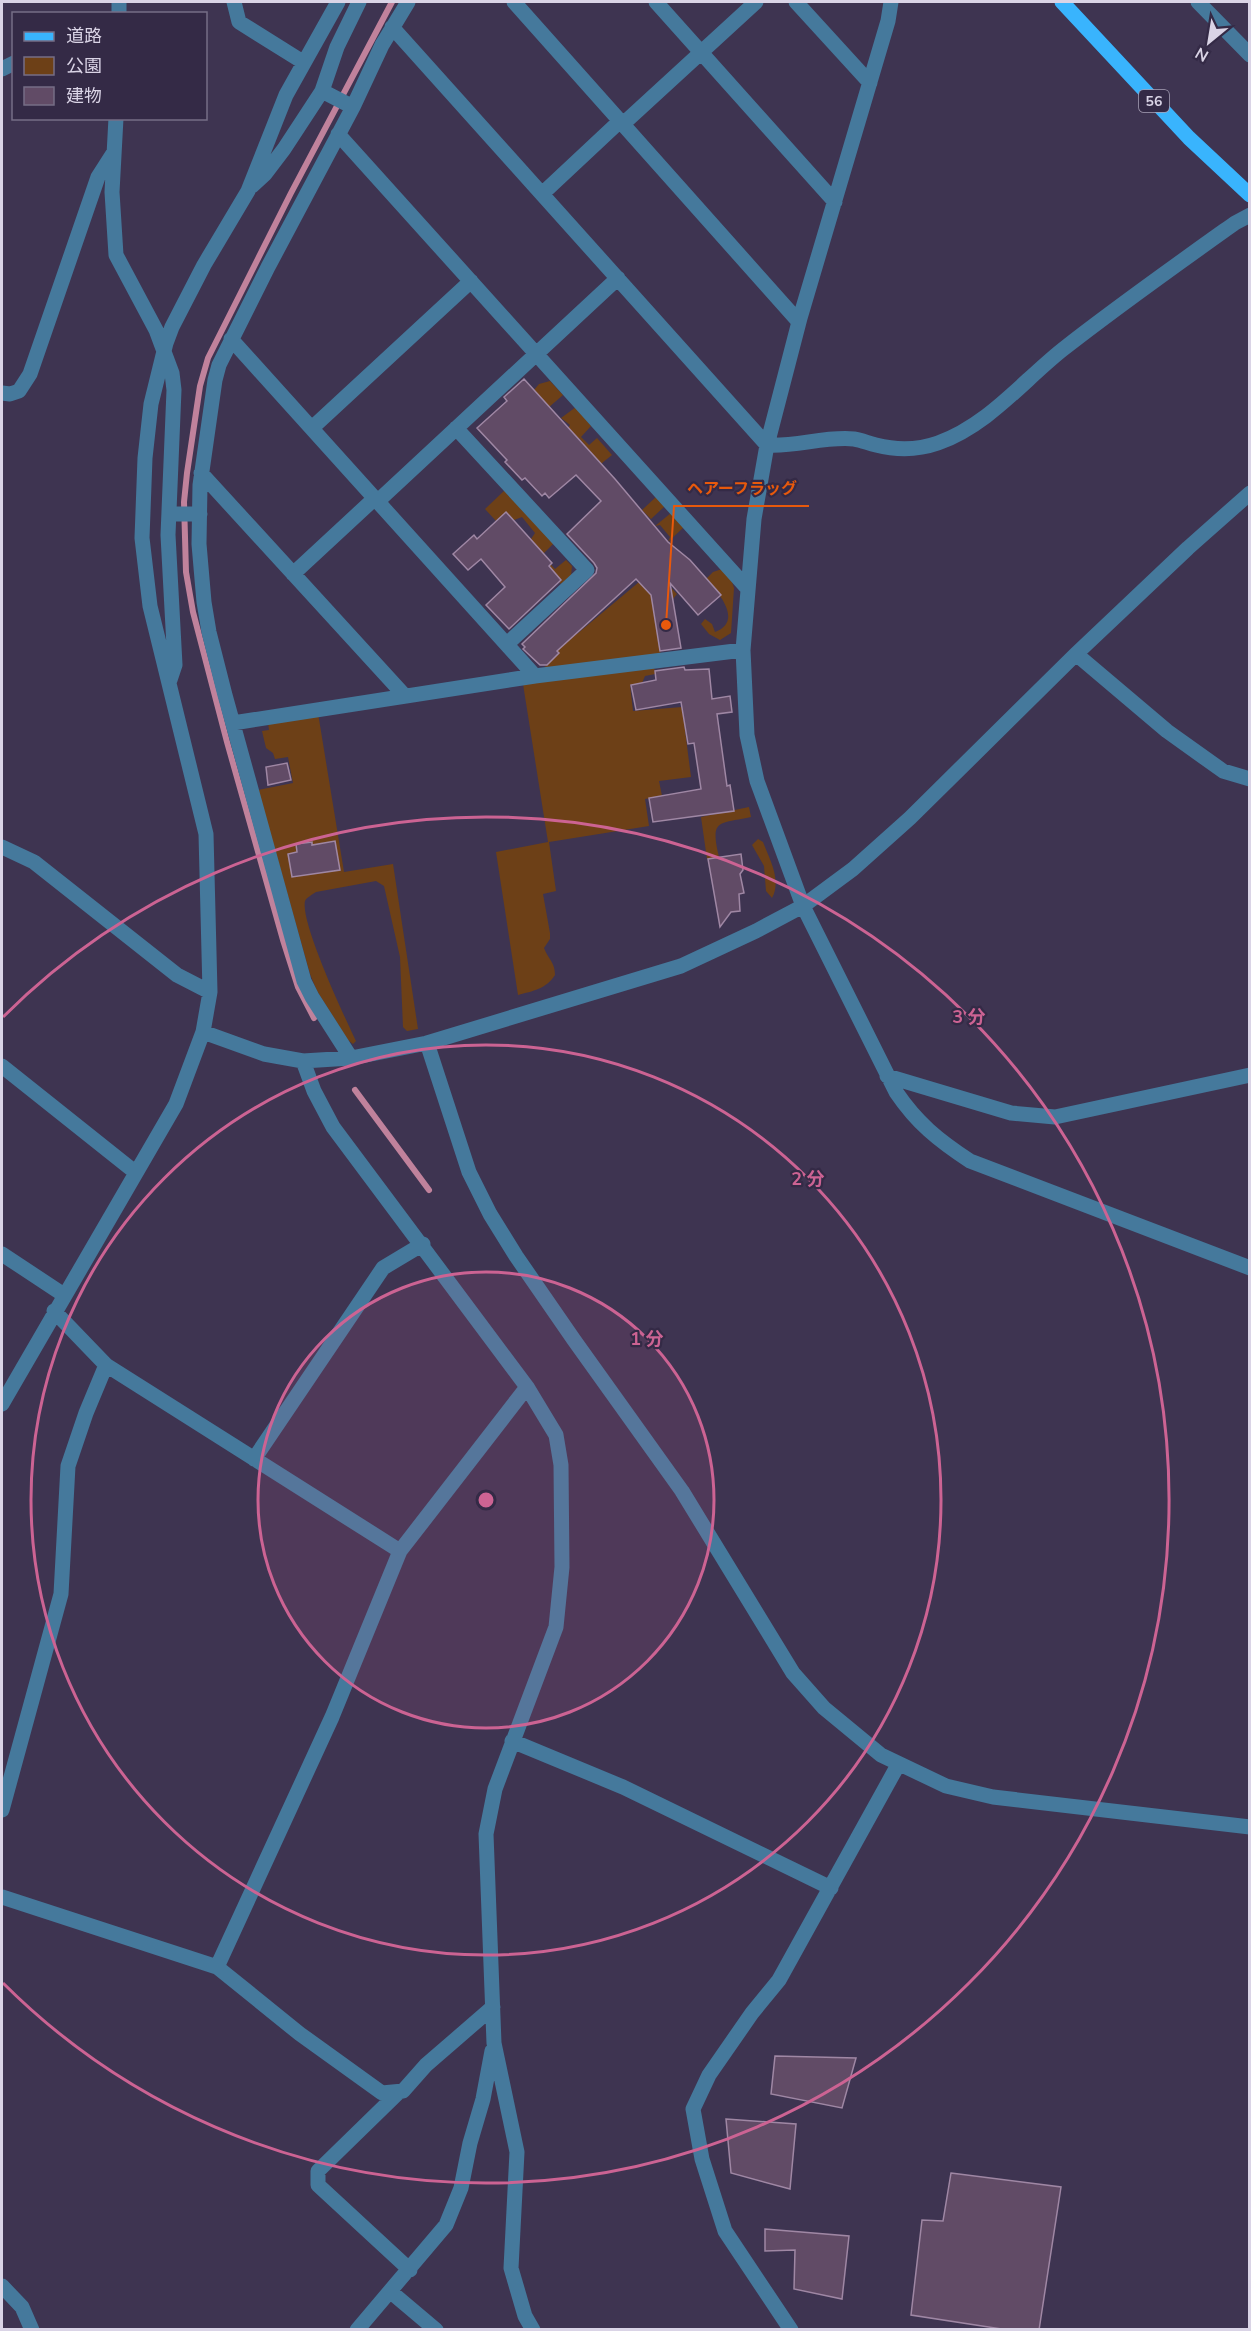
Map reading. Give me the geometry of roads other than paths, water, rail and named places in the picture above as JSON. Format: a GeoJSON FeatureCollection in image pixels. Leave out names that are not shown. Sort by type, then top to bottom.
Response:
{"type":"FeatureCollection","features":[{"type":"Feature","properties":{"kind":"main road","name":"56"},"geometry":{"type":"LineString","coordinates":[[1062,2],[1189,138],[1250,195]]}},
{"type":"Feature","properties":{"kind":"street"},"geometry":{"type":"LineString","coordinates":[[234,2],[239,22],[303,62]]}},
{"type":"Feature","properties":{"kind":"street"},"geometry":{"type":"LineString","coordinates":[[2,1404],[176,1104],[203,1032],[210,992],[206,834],[150,606],[142,538],[145,458],[151,404],[172,327],[204,265],[248,191],[286,95],[338,2],[356,6],[337,47],[322,91],[272,165],[248,191]]}},
{"type":"Feature","properties":{"kind":"street"},"geometry":{"type":"LineString","coordinates":[[351,1058],[304,981],[233,723],[206,612],[201,580],[201,473],[214,380],[231,339],[353,107],[392,27],[408,2]]}},
{"type":"Feature","properties":{"kind":"street"},"geometry":{"type":"LineString","coordinates":[[514,2],[799,322]]}},
{"type":"Feature","properties":{"kind":"street"},"geometry":{"type":"LineString","coordinates":[[656,2],[835,202]]}},
{"type":"Feature","properties":{"kind":"street"},"geometry":{"type":"LineString","coordinates":[[542,194],[756,2]]}},
{"type":"Feature","properties":{"kind":"street"},"geometry":{"type":"LineString","coordinates":[[796,2],[870,83]]}},
{"type":"Feature","properties":{"kind":"street"},"geometry":{"type":"LineString","coordinates":[[891,2],[888,21],[799,322],[767,446],[754,519],[743,650],[745,711],[753,765],[803,906],[887,1076],[906,1106],[923,1126],[970,1161],[1250,1268]]}},
{"type":"Feature","properties":{"kind":"street"},"geometry":{"type":"LineString","coordinates":[[1198,2],[1250,55]]}},
{"type":"Feature","properties":{"kind":"street"},"geometry":{"type":"LineString","coordinates":[[392,27],[767,446]]}},
{"type":"Feature","properties":{"kind":"street"},"geometry":{"type":"LineString","coordinates":[[322,91],[353,107]]}},
{"type":"Feature","properties":{"kind":"street"},"geometry":{"type":"LineString","coordinates":[[116,120],[112,192],[116,255],[156,330],[172,373],[174,390],[168,535],[175,665],[170,681]]}},
{"type":"Feature","properties":{"kind":"street"},"geometry":{"type":"LineString","coordinates":[[338,134],[748,589]]}},
{"type":"Feature","properties":{"kind":"street"},"geometry":{"type":"LineString","coordinates":[[2,393],[10,394],[19,391],[30,374],[98,177],[114,152]]}},
{"type":"Feature","properties":{"kind":"street"},"geometry":{"type":"LineString","coordinates":[[767,446],[856,439],[888,448],[906,449],[938,443],[972,427],[1035,372],[1128,298],[1235,223],[1250,215]]}},
{"type":"Feature","properties":{"kind":"street"},"geometry":{"type":"LineString","coordinates":[[293,574],[456,428],[618,278]]}},
{"type":"Feature","properties":{"kind":"street"},"geometry":{"type":"LineString","coordinates":[[312,428],[471,281]]}},
{"type":"Feature","properties":{"kind":"street"},"geometry":{"type":"LineString","coordinates":[[231,339],[535,676]]}},
{"type":"Feature","properties":{"kind":"street"},"geometry":{"type":"LineString","coordinates":[[456,428],[587,570],[507,644]]}},
{"type":"Feature","properties":{"kind":"street"},"geometry":{"type":"LineString","coordinates":[[201,473],[405,696]]}},
{"type":"Feature","properties":{"kind":"street"},"geometry":{"type":"LineString","coordinates":[[203,1032],[264,1054],[303,1061],[351,1058],[428,1043],[681,966],[756,931],[803,906],[853,869],[910,818],[1076,654],[1250,493]]}},
{"type":"Feature","properties":{"kind":"street"},"geometry":{"type":"LineString","coordinates":[[176,513],[200,514]]}},
{"type":"Feature","properties":{"kind":"street"},"geometry":{"type":"LineString","coordinates":[[233,723],[535,676],[743,650]]}},
{"type":"Feature","properties":{"kind":"street"},"geometry":{"type":"LineString","coordinates":[[1076,654],[1167,731],[1223,771],[1242,778],[1250,778]]}},
{"type":"Feature","properties":{"kind":"street"},"geometry":{"type":"LineString","coordinates":[[2,847],[34,862],[177,975],[210,992]]}},
{"type":"Feature","properties":{"kind":"street"},"geometry":{"type":"LineString","coordinates":[[428,1043],[469,1172],[490,1214],[516,1256],[682,1491],[793,1673],[824,1708],[881,1755],[946,1786],[993,1797],[1250,1827]]}},
{"type":"Feature","properties":{"kind":"street"},"geometry":{"type":"LineString","coordinates":[[303,1061],[314,1091],[333,1127],[423,1244],[527,1387],[556,1435],[561,1465],[562,1567],[556,1627],[495,1789],[486,1834],[494,2043],[517,2152],[511,2268],[525,2316],[533,2330]]}},
{"type":"Feature","properties":{"kind":"street"},"geometry":{"type":"LineString","coordinates":[[2,1066],[135,1172]]}},
{"type":"Feature","properties":{"kind":"street"},"geometry":{"type":"LineString","coordinates":[[887,1076],[1011,1113],[1054,1117],[1250,1075]]}},
{"type":"Feature","properties":{"kind":"street"},"geometry":{"type":"LineString","coordinates":[[254,1459],[383,1268],[423,1244]]}},
{"type":"Feature","properties":{"kind":"street"},"geometry":{"type":"LineString","coordinates":[[2,1254],[64,1296]]}},
{"type":"Feature","properties":{"kind":"street"},"geometry":{"type":"LineString","coordinates":[[54,1311],[106,1365],[400,1551]]}},
{"type":"Feature","properties":{"kind":"street"},"geometry":{"type":"LineString","coordinates":[[2,1810],[62,1594],[68,1466],[86,1413],[106,1365]]}},
{"type":"Feature","properties":{"kind":"street"},"geometry":{"type":"LineString","coordinates":[[217,1967],[332,1717],[400,1551],[527,1387]]}},
{"type":"Feature","properties":{"kind":"street"},"geometry":{"type":"LineString","coordinates":[[512,1741],[623,1787],[831,1888]]}},
{"type":"Feature","properties":{"kind":"street"},"geometry":{"type":"LineString","coordinates":[[791,2330],[725,2230],[702,2159],[693,2109],[710,2075],[752,2013],[779,1980],[898,1765]]}},
{"type":"Feature","properties":{"kind":"street"},"geometry":{"type":"LineString","coordinates":[[2,1897],[217,1967],[300,2034],[382,2093],[399,2092]]}},
{"type":"Feature","properties":{"kind":"street"},"geometry":{"type":"LineString","coordinates":[[410,2270],[318,2185],[318,2171],[399,2092],[403,2091],[426,2065],[493,2007]]}},
{"type":"Feature","properties":{"kind":"street"},"geometry":{"type":"LineString","coordinates":[[357,2330],[446,2225],[461,2188],[494,2043]]}},
{"type":"Feature","properties":{"kind":"street"},"geometry":{"type":"LineString","coordinates":[[2,2286],[22,2307],[32,2330]]}},
{"type":"Feature","properties":{"kind":"street"},"geometry":{"type":"LineString","coordinates":[[391,2292],[436,2330]]}},
{"type":"Feature","properties":{"kind":"waterway"},"geometry":{"type":"LineString","coordinates":[[314,1018],[298,987],[283,940],[193,612],[186,572],[184,502],[200,386],[208,358],[291,193],[392,2]]}},
{"type":"Feature","properties":{"kind":"waterway"},"geometry":{"type":"LineString","coordinates":[[355,1090],[429,1190]]}},
{"type":"Feature","properties":{"kind":"place","name":"ヘアーフラッグ"},"geometry":{"type":"Point","coordinates":[666,625]}}]}
